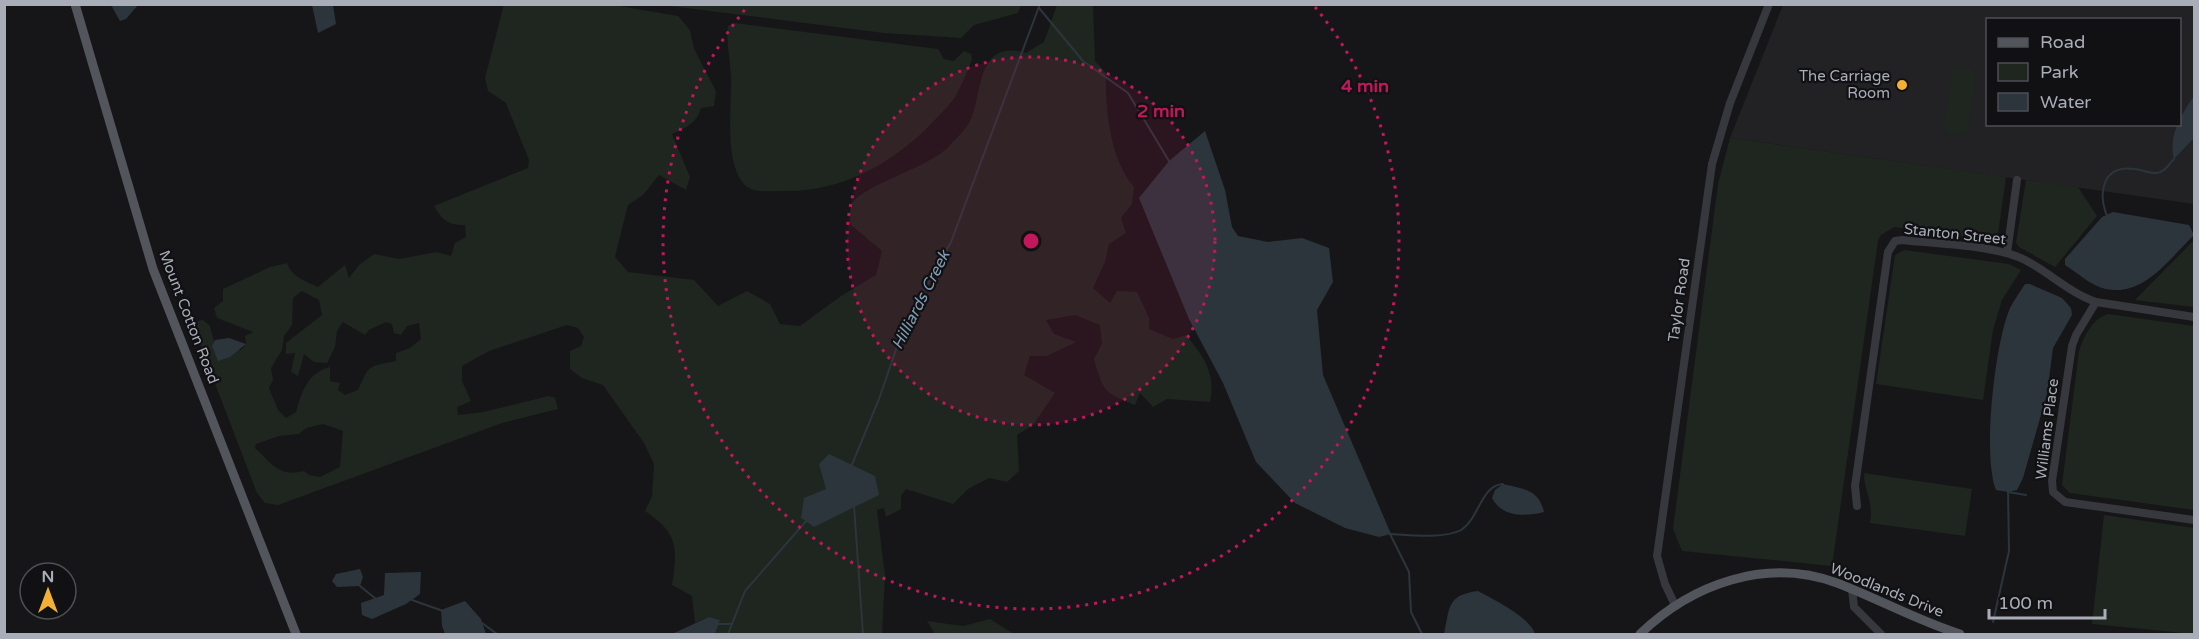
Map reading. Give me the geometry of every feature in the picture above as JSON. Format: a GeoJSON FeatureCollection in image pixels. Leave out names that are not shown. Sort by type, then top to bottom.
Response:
{"type":"FeatureCollection","features":[{"type":"Feature","properties":{"kind":"main road","name":"Mount Cotton Road"},"geometry":{"type":"LineString","coordinates":[[75,4],[153,268],[296,634]]}},
{"type":"Feature","properties":{"kind":"main road","name":"Woodlands Drive"},"geometry":{"type":"LineString","coordinates":[[1640,634],[1675,605],[1698,591],[1722,581],[1754,575],[1803,575],[1852,589],[1919,620],[1960,634]]}},
{"type":"Feature","properties":{"kind":"street","name":"Taylor Road"},"geometry":{"type":"LineString","coordinates":[[1675,605],[1665,584],[1657,556],[1712,164],[1730,103],[1769,4]]}},
{"type":"Feature","properties":{"kind":"street"},"geometry":{"type":"LineString","coordinates":[[2007,253],[2017,180]]}},
{"type":"Feature","properties":{"kind":"street","name":"Stanton Street"},"geometry":{"type":"LineString","coordinates":[[1857,506],[1855,486],[1890,245],[1902,240],[2007,253],[2025,260],[2084,298],[2096,302],[2194,317]]}},
{"type":"Feature","properties":{"kind":"street","name":"Williams Place"},"geometry":{"type":"LineString","coordinates":[[2096,302],[2072,346],[2052,481],[2053,492],[2065,502],[2194,520]]}},
{"type":"Feature","properties":{"kind":"street"},"geometry":{"type":"LineString","coordinates":[[1852,589],[1854,607],[1862,618],[1881,634]]}},
{"type":"Feature","properties":{"kind":"shaded area"},"geometry":{"type":"Polygon","coordinates":[[[1783,5],[2194,5],[2194,204],[1730,138],[1783,5]]]}},
{"type":"Feature","properties":{"kind":"green space"},"geometry":{"type":"Polygon","coordinates":[[[504,4],[608,4],[678,16],[690,30],[694,49],[716,91],[714,106],[701,108],[694,121],[672,134],[690,177],[686,190],[659,175],[643,195],[628,205],[615,257],[628,272],[694,280],[718,306],[747,291],[770,304],[780,324],[800,326],[841,296],[876,275],[882,251],[850,224],[851,206],[856,199],[866,191],[928,161],[951,144],[971,119],[985,70],[990,60],[998,53],[1010,50],[1026,53],[1044,42],[1057,5],[1093,5],[1095,61],[1106,73],[1108,117],[1114,148],[1119,163],[1134,187],[1132,204],[1121,218],[1126,233],[1109,244],[1105,262],[1093,288],[1110,303],[1117,291],[1137,292],[1149,318],[1149,329],[1173,339],[1186,335],[1203,358],[1210,374],[1210,402],[1167,399],[1153,407],[1140,393],[1135,405],[1111,394],[1106,390],[1100,378],[1094,359],[1102,344],[1100,325],[1075,315],[1046,320],[1054,334],[1076,342],[1047,356],[1030,356],[1024,375],[1055,393],[1033,425],[1017,435],[1019,471],[1007,482],[989,478],[968,489],[953,504],[906,489],[901,496],[901,509],[886,517],[884,508],[877,510],[885,576],[882,634],[715,634],[720,620],[709,617],[695,623],[692,596],[672,585],[675,551],[670,534],[645,511],[652,496],[654,464],[644,443],[603,385],[582,378],[570,369],[570,351],[581,346],[584,337],[578,328],[567,325],[489,351],[462,366],[462,381],[471,401],[457,407],[458,415],[483,412],[549,396],[555,398],[558,409],[502,423],[278,505],[265,503],[257,493],[193,326],[197,321],[203,320],[210,326],[214,342],[212,346],[241,350],[246,344],[245,336],[253,332],[217,318],[214,308],[223,301],[223,289],[270,267],[287,263],[296,275],[318,287],[345,265],[349,278],[359,265],[374,254],[399,259],[437,252],[451,256],[455,243],[466,237],[465,225],[446,221],[434,206],[528,168],[529,160],[506,103],[488,91],[485,78],[504,4]],[[302,291],[293,298],[292,325],[284,336],[282,350],[271,368],[273,380],[269,388],[278,410],[286,418],[296,412],[307,384],[322,370],[330,367],[330,381],[340,383],[338,390],[345,395],[358,390],[371,368],[396,361],[396,353],[410,348],[421,339],[419,323],[407,326],[401,335],[394,333],[392,324],[386,322],[369,330],[365,335],[343,322],[337,331],[335,347],[327,363],[314,362],[304,354],[298,376],[291,372],[295,353],[286,354],[286,343],[322,315],[319,300],[302,291]],[[323,424],[306,428],[299,434],[279,436],[256,444],[255,448],[281,470],[295,473],[304,471],[309,475],[320,477],[340,467],[343,431],[323,424]]]}},
{"type":"Feature","properties":{"kind":"green space"},"geometry":{"type":"Polygon","coordinates":[[[1021,4],[1018,13],[974,25],[961,38],[884,33],[662,5],[1021,4]]]}},
{"type":"Feature","properties":{"kind":"green space"},"geometry":{"type":"Polygon","coordinates":[[[735,23],[938,49],[944,59],[954,61],[964,51],[971,54],[972,60],[951,103],[918,136],[884,162],[865,173],[825,187],[804,190],[756,190],[747,187],[737,173],[731,146],[728,26],[735,23]]]}},
{"type":"Feature","properties":{"kind":"green space"},"geometry":{"type":"Polygon","coordinates":[[[1960,67],[1972,69],[1976,78],[1966,134],[1948,133],[1944,128],[1952,73],[1960,67]]]}},
{"type":"Feature","properties":{"kind":"green space"},"geometry":{"type":"Polygon","coordinates":[[[1730,138],[2006,177],[1998,234],[1991,240],[1894,227],[1881,235],[1878,241],[1832,566],[1682,551],[1673,529],[1718,184],[1730,138]]]}},
{"type":"Feature","properties":{"kind":"green space"},"geometry":{"type":"Polygon","coordinates":[[[2026,180],[2078,187],[2097,216],[2055,267],[2019,247],[2016,243],[2026,180]]]}},
{"type":"Feature","properties":{"kind":"green space"},"geometry":{"type":"Polygon","coordinates":[[[2194,240],[2194,307],[2135,300],[2194,240]]]}},
{"type":"Feature","properties":{"kind":"green space"},"geometry":{"type":"Polygon","coordinates":[[[1904,250],[2009,264],[2021,270],[2002,300],[1993,330],[1983,400],[1876,384],[1895,255],[1904,250]]]}},
{"type":"Feature","properties":{"kind":"green space"},"geometry":{"type":"Polygon","coordinates":[[[2108,314],[2194,326],[2194,510],[2070,493],[2062,485],[2079,351],[2093,324],[2108,314]]]}},
{"type":"Feature","properties":{"kind":"green space"},"geometry":{"type":"Polygon","coordinates":[[[1864,473],[1972,489],[1965,536],[1870,523],[1871,508],[1864,473]]]}},
{"type":"Feature","properties":{"kind":"green space"},"geometry":{"type":"Polygon","coordinates":[[[2104,515],[2194,528],[2194,634],[2092,624],[2104,515]]]}},
{"type":"Feature","properties":{"kind":"green space"},"geometry":{"type":"Polygon","coordinates":[[[990,619],[1014,634],[935,634],[927,621],[963,626],[990,619]]]}},
{"type":"Feature","properties":{"kind":"water"},"geometry":{"type":"Polygon","coordinates":[[[111,5],[138,5],[126,19],[120,21],[111,5]]]}},
{"type":"Feature","properties":{"kind":"water"},"geometry":{"type":"Polygon","coordinates":[[[312,5],[333,5],[336,24],[318,33],[312,5]]]}},
{"type":"Feature","properties":{"kind":"water"},"geometry":{"type":"Polygon","coordinates":[[[2194,96],[2194,138],[2174,159],[2174,134],[2177,126],[2181,126],[2181,116],[2194,96]]]}},
{"type":"Feature","properties":{"kind":"water"},"geometry":{"type":"Polygon","coordinates":[[[1205,131],[1225,190],[1232,227],[1238,236],[1268,242],[1302,238],[1329,248],[1333,282],[1317,310],[1323,375],[1391,534],[1379,537],[1345,528],[1295,503],[1256,462],[1223,383],[1189,319],[1139,198],[1169,161],[1205,131]]]}},
{"type":"Feature","properties":{"kind":"water"},"geometry":{"type":"Polygon","coordinates":[[[2113,212],[2189,225],[2194,235],[2165,265],[2144,282],[2120,290],[2106,289],[2090,282],[2065,265],[2065,259],[2102,217],[2113,212]]]}},
{"type":"Feature","properties":{"kind":"water"},"geometry":{"type":"Polygon","coordinates":[[[2025,284],[2062,298],[2071,308],[2072,315],[2053,348],[2047,394],[2023,478],[2017,490],[2008,492],[1996,490],[1992,474],[1990,426],[1992,399],[2005,324],[2010,308],[2025,284]]]}},
{"type":"Feature","properties":{"kind":"water"},"geometry":{"type":"Polygon","coordinates":[[[229,338],[246,344],[230,357],[218,361],[212,346],[215,340],[229,338]]]}},
{"type":"Feature","properties":{"kind":"water"},"geometry":{"type":"Polygon","coordinates":[[[829,454],[875,476],[879,495],[814,527],[801,518],[804,498],[826,489],[819,464],[829,454]]]}},
{"type":"Feature","properties":{"kind":"water"},"geometry":{"type":"Polygon","coordinates":[[[1503,484],[1534,494],[1542,504],[1544,512],[1521,515],[1502,509],[1492,498],[1495,490],[1503,484]]]}},
{"type":"Feature","properties":{"kind":"water"},"geometry":{"type":"Polygon","coordinates":[[[360,569],[363,577],[360,586],[337,587],[332,581],[336,574],[360,569]]]}},
{"type":"Feature","properties":{"kind":"water"},"geometry":{"type":"Polygon","coordinates":[[[421,572],[420,594],[406,604],[372,619],[362,615],[361,603],[384,595],[385,573],[421,572]]]}},
{"type":"Feature","properties":{"kind":"water"},"geometry":{"type":"Polygon","coordinates":[[[1478,591],[1519,615],[1535,634],[1444,634],[1449,610],[1455,599],[1478,591]]]}},
{"type":"Feature","properties":{"kind":"water"},"geometry":{"type":"Polygon","coordinates":[[[465,601],[481,619],[486,634],[445,634],[441,610],[465,601]]]}},
{"type":"Feature","properties":{"kind":"water"},"geometry":{"type":"Polygon","coordinates":[[[709,617],[720,620],[715,634],[672,634],[709,617]]]}},
{"type":"Feature","properties":{"kind":"waterway","name":"Hilliards Creek"},"geometry":{"type":"LineString","coordinates":[[851,467],[879,399],[904,326],[951,242],[1040,4]]}},
{"type":"Feature","properties":{"kind":"waterway"},"geometry":{"type":"LineString","coordinates":[[1039,8],[1083,61],[1128,93],[1169,161]]}},
{"type":"Feature","properties":{"kind":"waterway"},"geometry":{"type":"LineString","coordinates":[[2107,216],[2103,190],[2109,176],[2123,169],[2160,172],[2174,159]]}},
{"type":"Feature","properties":{"kind":"waterway"},"geometry":{"type":"LineString","coordinates":[[1391,534],[1446,535],[1461,530],[1467,525],[1490,490],[1503,484]]}},
{"type":"Feature","properties":{"kind":"waterway"},"geometry":{"type":"LineString","coordinates":[[1993,622],[2009,551],[2008,491]]}},
{"type":"Feature","properties":{"kind":"waterway"},"geometry":{"type":"LineString","coordinates":[[2008,492],[2026,495]]}},
{"type":"Feature","properties":{"kind":"waterway"},"geometry":{"type":"LineString","coordinates":[[854,506],[863,634]]}},
{"type":"Feature","properties":{"kind":"waterway","name":"Hilliards Creek"},"geometry":{"type":"LineString","coordinates":[[728,634],[745,591],[807,520]]}},
{"type":"Feature","properties":{"kind":"waterway"},"geometry":{"type":"LineString","coordinates":[[1389,532],[1409,572],[1411,612],[1422,634]]}},
{"type":"Feature","properties":{"kind":"waterway"},"geometry":{"type":"LineString","coordinates":[[360,586],[376,599]]}},
{"type":"Feature","properties":{"kind":"waterway"},"geometry":{"type":"LineString","coordinates":[[412,600],[443,611]]}},
{"type":"Feature","properties":{"kind":"waterway"},"geometry":{"type":"LineString","coordinates":[[482,623],[497,634]]}},
{"type":"Feature","properties":{"kind":"waterway"},"geometry":{"type":"LineString","coordinates":[[716,624],[731,624]]}},
{"type":"Feature","properties":{"kind":"place","name":"The Carriage Room"},"geometry":{"type":"Point","coordinates":[1902,85]}}]}
